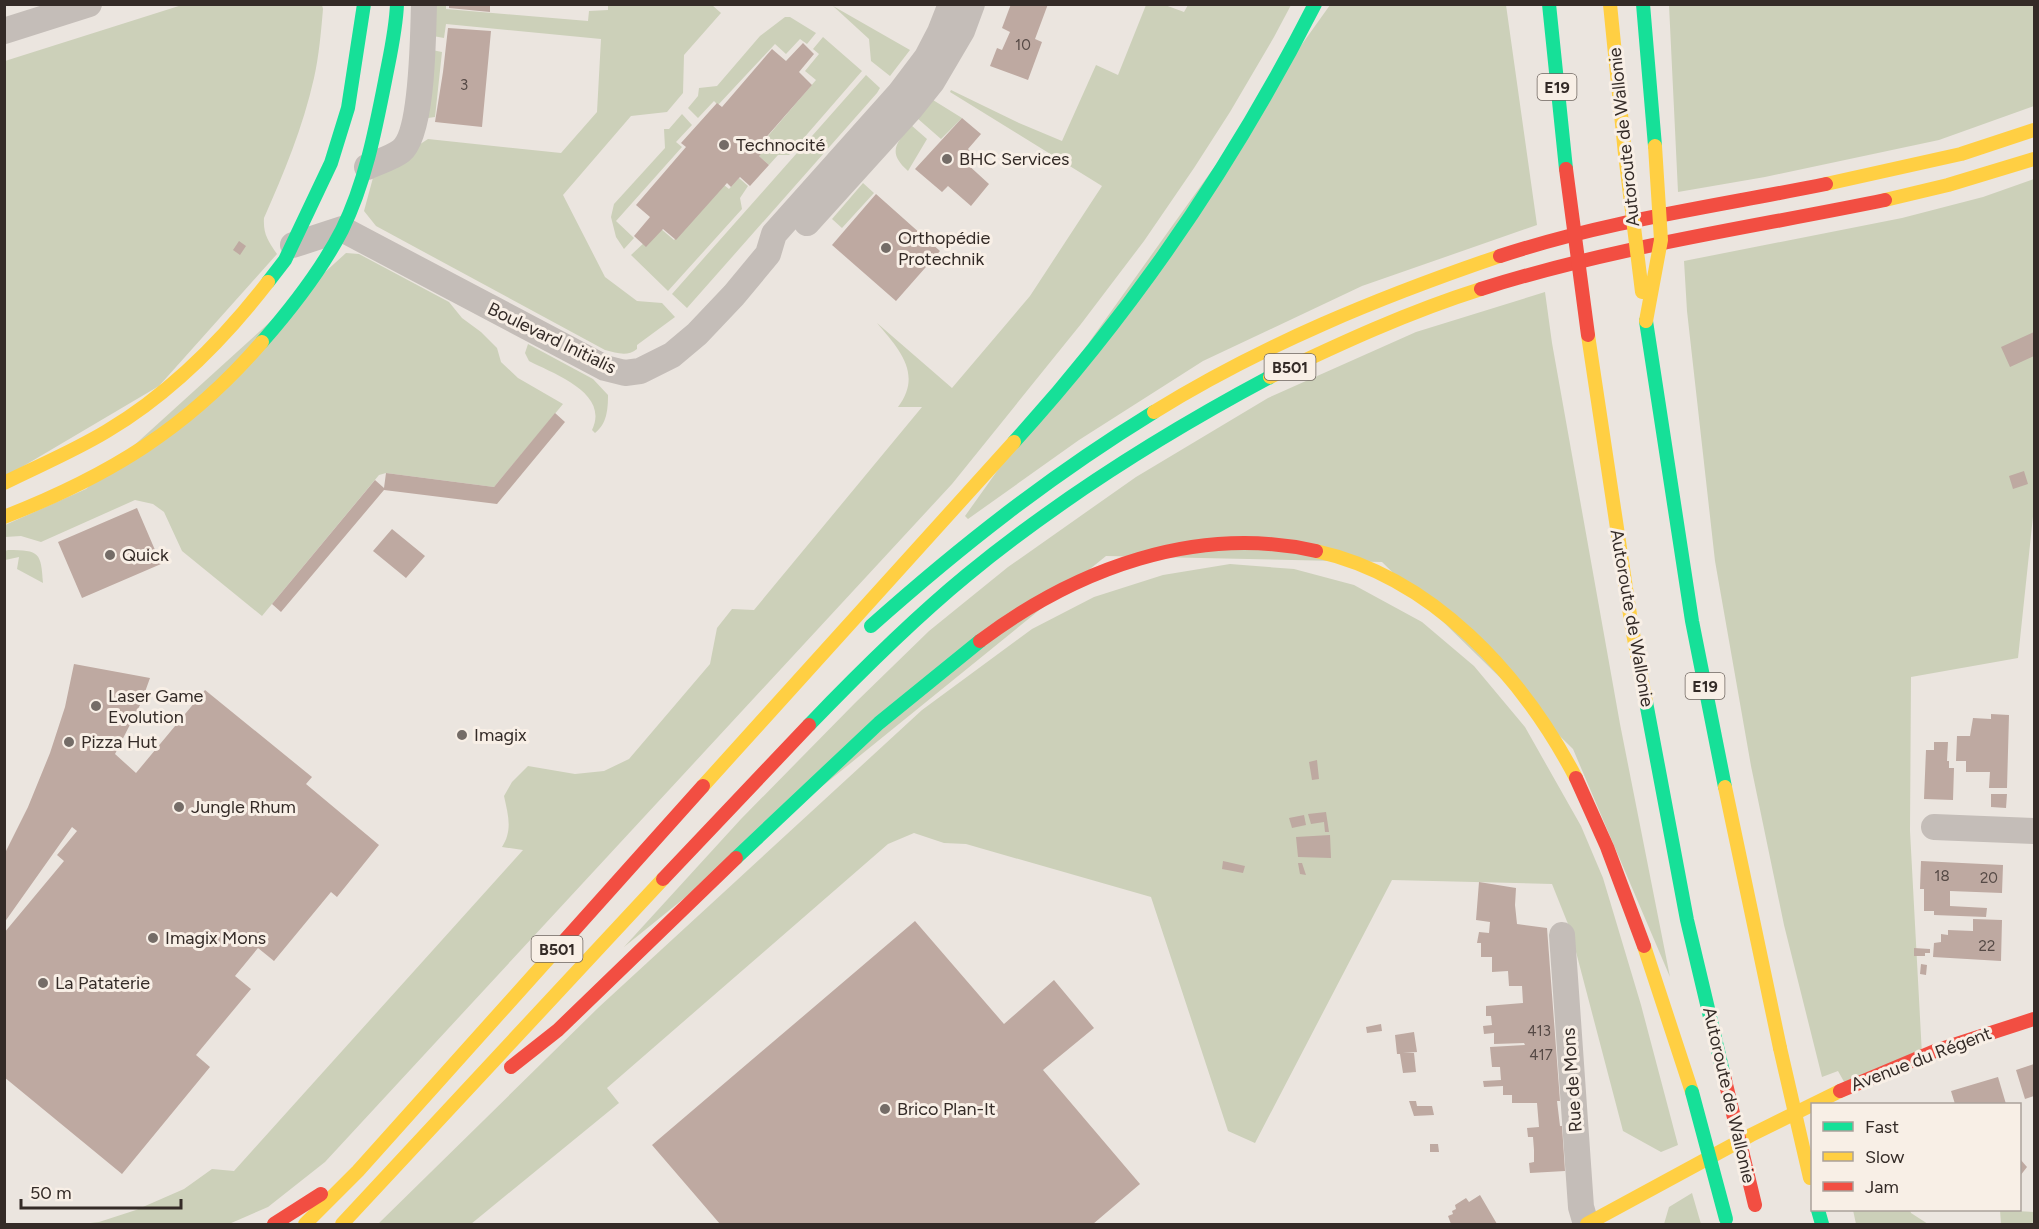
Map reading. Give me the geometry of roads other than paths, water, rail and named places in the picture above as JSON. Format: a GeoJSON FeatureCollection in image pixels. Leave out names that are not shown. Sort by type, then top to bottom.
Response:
{"type":"FeatureCollection","features":[{"type":"Feature","properties":{"kind":"main road"},"geometry":{"type":"LineString","coordinates":[[4,483],[107,431],[162,392],[208,351],[251,304],[285,260],[331,163],[348,108],[364,4]]}},
{"type":"Feature","properties":{"kind":"main road"},"geometry":{"type":"LineString","coordinates":[[4,517],[58,496],[120,464],[168,432],[206,401],[243,365],[284,318],[342,229],[367,167],[377,129],[397,4]]}},
{"type":"Feature","properties":{"kind":"main road"},"geometry":{"type":"LineString","coordinates":[[755,728],[963,496],[1011,447],[1105,332],[1217,175],[1291,54],[1315,4]]}},
{"type":"Feature","properties":{"kind":"main road","name":"Autoroute de Wallonie"},"geometry":{"type":"LineString","coordinates":[[1549,4],[1566,169],[1632,628],[1688,920],[1756,1210]]}},
{"type":"Feature","properties":{"kind":"main road","name":"Autoroute de Wallonie"},"geometry":{"type":"LineString","coordinates":[[1610,4],[1624,154],[1646,321],[1692,621],[1746,894],[1811,1183]]}},
{"type":"Feature","properties":{"kind":"main road"},"geometry":{"type":"LineString","coordinates":[[1644,4],[1643,19],[1661,240],[1646,321]]}},
{"type":"Feature","properties":{"kind":"main road","name":"B501"},"geometry":{"type":"LineString","coordinates":[[305,1224],[358,1171],[755,728],[927,576],[992,523],[1061,472],[1130,426],[1226,370],[1297,334],[1367,303],[1439,276],[1560,237],[1880,173],[1963,153],[2034,130]]}},
{"type":"Feature","properties":{"kind":"main road","name":"B501"},"geometry":{"type":"LineString","coordinates":[[342,1224],[436,1126],[690,849],[839,694],[908,627],[968,575],[1048,513],[1126,460],[1261,380],[1346,340],[1461,295],[1570,262],[1657,243],[1899,198],[2034,159]]}},
{"type":"Feature","properties":{"kind":"main road"},"geometry":{"type":"LineString","coordinates":[[436,1126],[555,1033],[628,960],[886,717],[998,629],[1036,604],[1083,579],[1122,564],[1179,548],[1227,543],[1274,544],[1320,552],[1368,567],[1411,590],[1455,623],[1492,659],[1525,695],[1554,738],[1583,791],[1611,854],[1664,1001],[1728,1222]]}},
{"type":"Feature","properties":{"kind":"main road","name":"Avenue du Régent"},"geometry":{"type":"LineString","coordinates":[[1815,1103],[1922,1055],[2034,1019]]}},
{"type":"Feature","properties":{"kind":"main road","name":"Avenue du Régent"},"geometry":{"type":"LineString","coordinates":[[1587,1224],[1811,1105]]}},
{"type":"Feature","properties":{"kind":"main road"},"geometry":{"type":"LineString","coordinates":[[274,1224],[358,1171]]}},
{"type":"Feature","properties":{"kind":"street"},"geometry":{"type":"LineString","coordinates":[[4,31],[89,4]]}},
{"type":"Feature","properties":{"kind":"street"},"geometry":{"type":"LineString","coordinates":[[367,167],[402,150],[413,126],[420,93],[424,4]]}},
{"type":"Feature","properties":{"kind":"street","name":"Boulevard Initialis"},"geometry":{"type":"LineString","coordinates":[[342,229],[605,368],[625,373],[640,371],[672,355],[697,334],[734,295],[768,254],[774,234],[899,94],[927,57],[951,4]]}},
{"type":"Feature","properties":{"kind":"street","name":"Boulevard Initialis"},"geometry":{"type":"LineString","coordinates":[[768,254],[786,246],[912,107],[932,82],[952,49],[972,4]]}},
{"type":"Feature","properties":{"kind":"street"},"geometry":{"type":"LineString","coordinates":[[293,245],[342,229]]}},
{"type":"Feature","properties":{"kind":"street"},"geometry":{"type":"LineString","coordinates":[[1935,827],[2034,831]]}},
{"type":"Feature","properties":{"kind":"street","name":"Rue de Mons"},"geometry":{"type":"LineString","coordinates":[[1562,935],[1581,1208],[1587,1224]]}},
{"type":"Feature","properties":{"kind":"place","name":"Technocité"},"geometry":{"type":"Point","coordinates":[724,145]}},
{"type":"Feature","properties":{"kind":"place","name":"BHC Services"},"geometry":{"type":"Point","coordinates":[947,159]}},
{"type":"Feature","properties":{"kind":"place","name":"Orthopédie Protechnik"},"geometry":{"type":"Point","coordinates":[886,248]}},
{"type":"Feature","properties":{"kind":"place","name":"Quick"},"geometry":{"type":"Point","coordinates":[110,555]}},
{"type":"Feature","properties":{"kind":"place","name":"Laser Game Evolution"},"geometry":{"type":"Point","coordinates":[96,706]}},
{"type":"Feature","properties":{"kind":"place","name":"Imagix"},"geometry":{"type":"Point","coordinates":[462,735]}},
{"type":"Feature","properties":{"kind":"place","name":"Pizza Hut"},"geometry":{"type":"Point","coordinates":[69,742]}},
{"type":"Feature","properties":{"kind":"place","name":"Jungle Rhum"},"geometry":{"type":"Point","coordinates":[179,807]}},
{"type":"Feature","properties":{"kind":"place","name":"Imagix Mons"},"geometry":{"type":"Point","coordinates":[153,938]}},
{"type":"Feature","properties":{"kind":"place","name":"La Pataterie"},"geometry":{"type":"Point","coordinates":[43,983]}},
{"type":"Feature","properties":{"kind":"place","name":"Brico Plan-It"},"geometry":{"type":"Point","coordinates":[885,1109]}}]}
